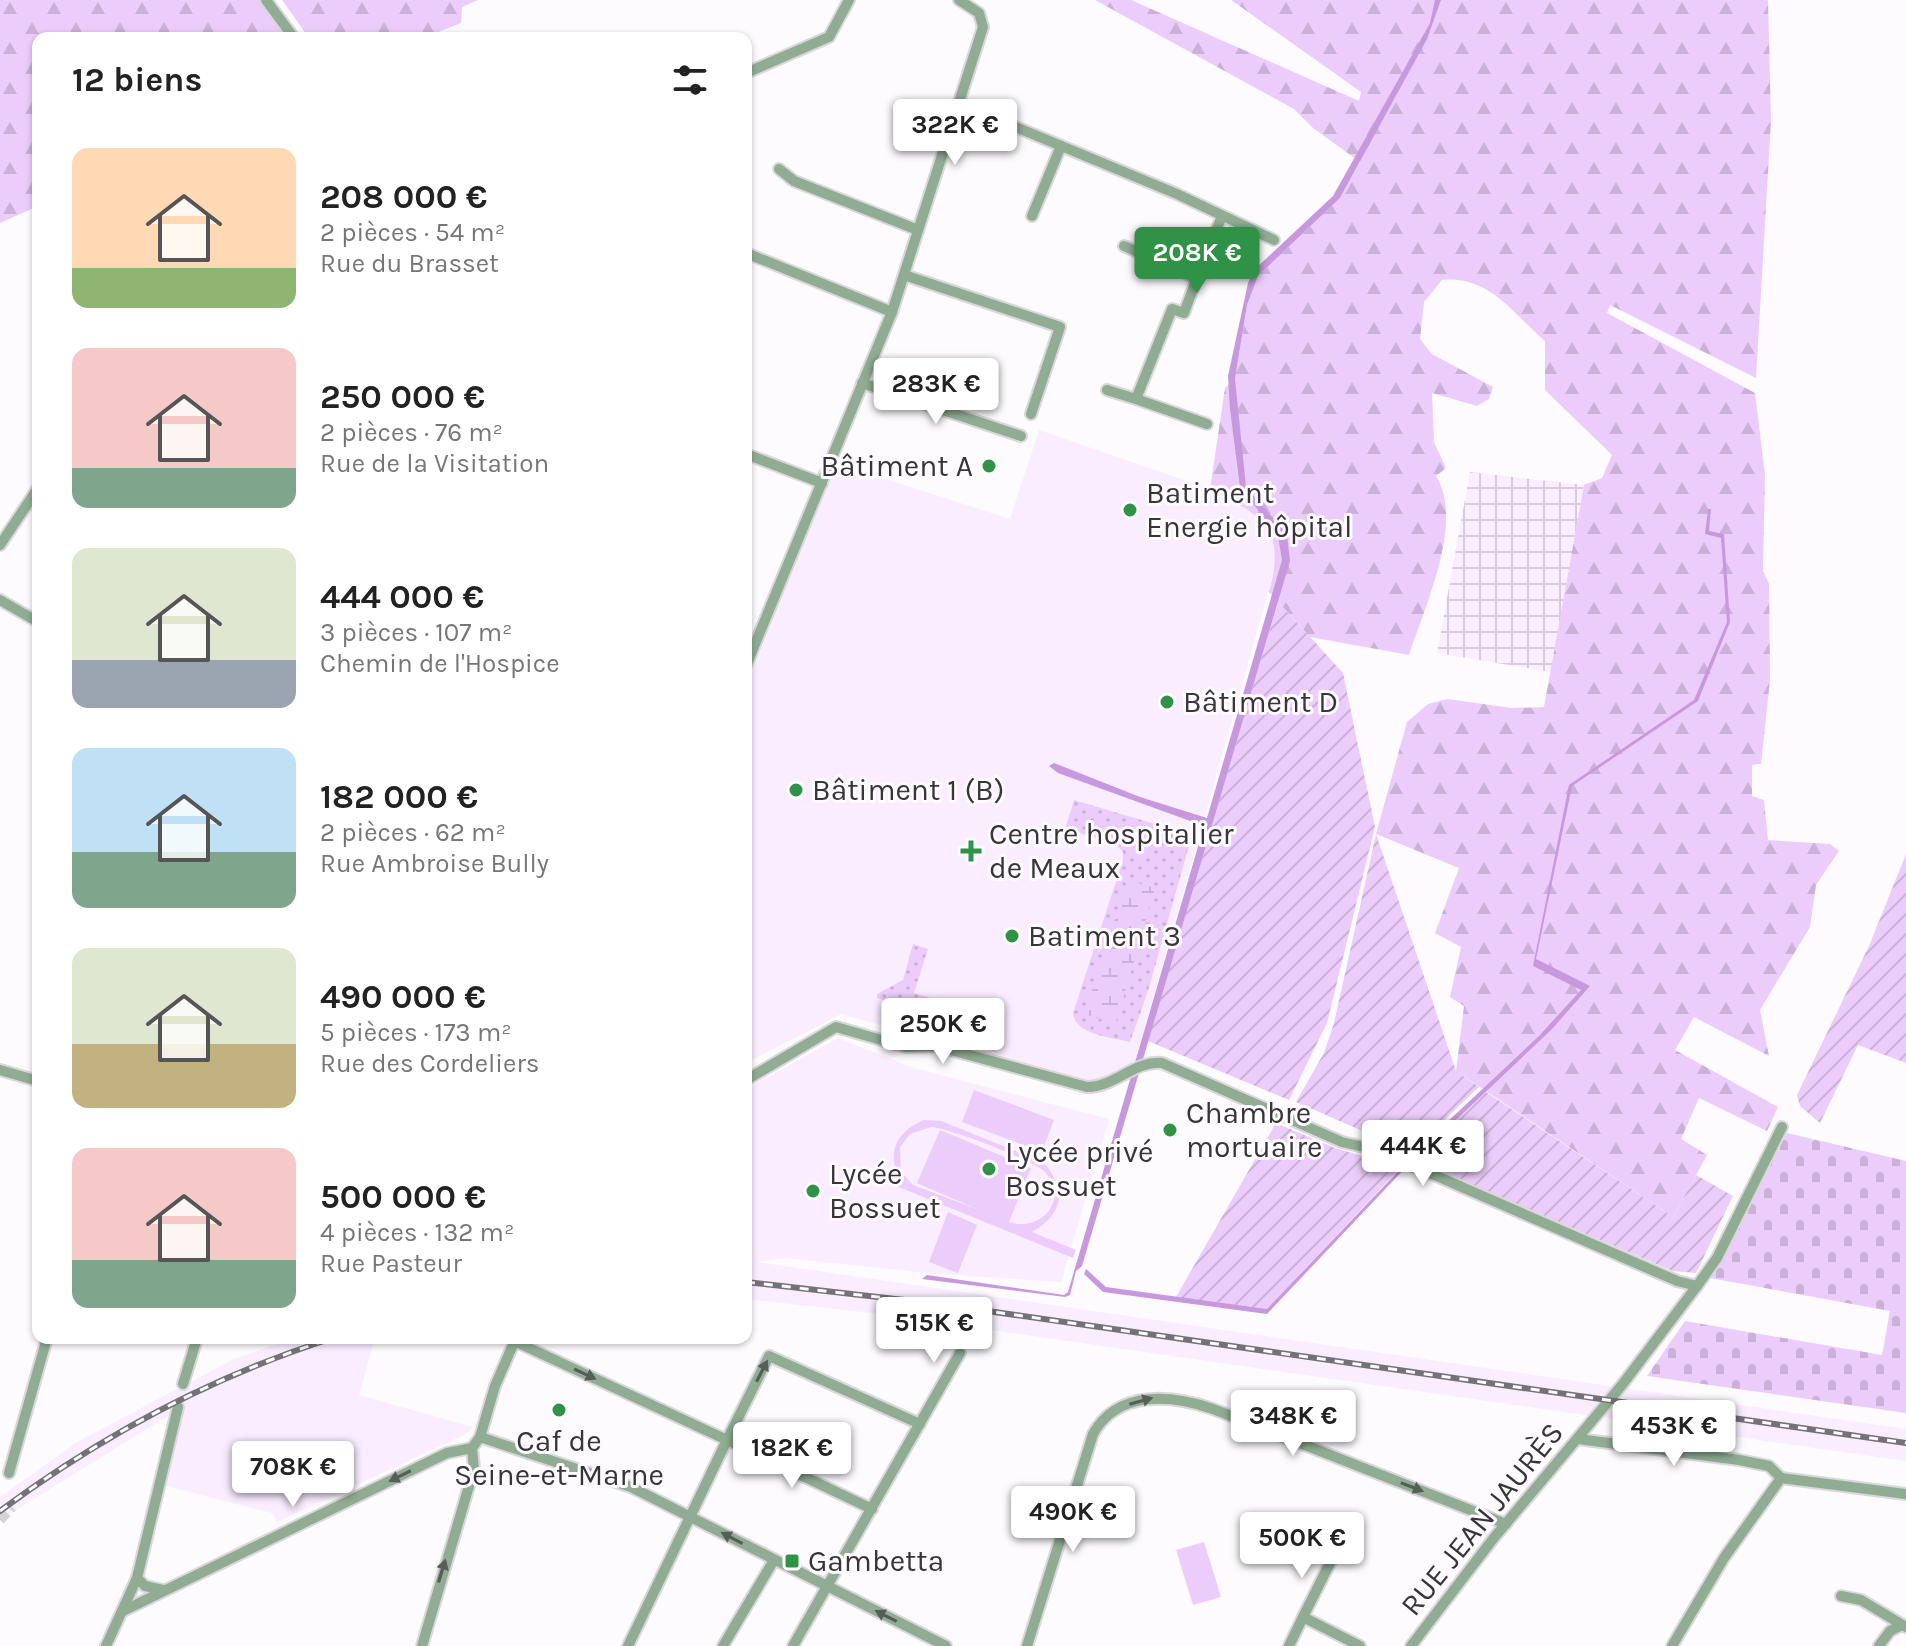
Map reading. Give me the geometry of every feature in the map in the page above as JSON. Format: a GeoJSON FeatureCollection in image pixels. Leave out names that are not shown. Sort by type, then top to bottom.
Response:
{"type":"FeatureCollection","features":[{"type":"Feature","properties":{"kind":"street"},"geometry":{"type":"LineString","coordinates":[[266,0],[290,32]]}},
{"type":"Feature","properties":{"kind":"street"},"geometry":{"type":"LineString","coordinates":[[752,70],[829,37],[849,0]]}},
{"type":"Feature","properties":{"kind":"street"},"geometry":{"type":"LineString","coordinates":[[752,652],[892,312],[983,27],[982,19],[959,0]]}},
{"type":"Feature","properties":{"kind":"street"},"geometry":{"type":"LineString","coordinates":[[958,103],[1274,240]]}},
{"type":"Feature","properties":{"kind":"street"},"geometry":{"type":"LineString","coordinates":[[1032,216],[1061,146]]}},
{"type":"Feature","properties":{"kind":"street"},"geometry":{"type":"LineString","coordinates":[[779,169],[794,181],[918,230]]}},
{"type":"Feature","properties":{"kind":"street"},"geometry":{"type":"LineString","coordinates":[[1136,399],[1172,309],[1184,313],[1222,216]]}},
{"type":"Feature","properties":{"kind":"street"},"geometry":{"type":"LineString","coordinates":[[1124,246],[1197,278]]}},
{"type":"Feature","properties":{"kind":"street"},"geometry":{"type":"LineString","coordinates":[[752,255],[892,312]]}},
{"type":"Feature","properties":{"kind":"street"},"geometry":{"type":"LineString","coordinates":[[904,275],[1060,327],[1031,414]]}},
{"type":"Feature","properties":{"kind":"street"},"geometry":{"type":"LineString","coordinates":[[862,383],[1021,436]]}},
{"type":"Feature","properties":{"kind":"street"},"geometry":{"type":"LineString","coordinates":[[1107,390],[1207,424]]}},
{"type":"Feature","properties":{"kind":"street"},"geometry":{"type":"LineString","coordinates":[[752,456],[822,483]]}},
{"type":"Feature","properties":{"kind":"street"},"geometry":{"type":"LineString","coordinates":[[0,545],[32,497]]}},
{"type":"Feature","properties":{"kind":"street"},"geometry":{"type":"LineString","coordinates":[[0,600],[32,619]]}},
{"type":"Feature","properties":{"kind":"street"},"geometry":{"type":"LineString","coordinates":[[752,1076],[836,1027],[906,1047],[936,1046],[1087,1087],[1110,1084],[1146,1065],[1162,1063],[1342,1142],[1377,1150],[1677,1281],[1697,1286]]}},
{"type":"Feature","properties":{"kind":"street"},"geometry":{"type":"LineString","coordinates":[[0,1070],[32,1079]]}},
{"type":"Feature","properties":{"kind":"street","name":"RUE JEAN JAURÈS"},"geometry":{"type":"LineString","coordinates":[[1411,1646],[1506,1524],[1622,1385],[1697,1286],[1717,1258],[1782,1127]]}},
{"type":"Feature","properties":{"kind":"street"},"geometry":{"type":"LineString","coordinates":[[9,1473],[45,1344]]}},
{"type":"Feature","properties":{"kind":"street"},"geometry":{"type":"LineString","coordinates":[[183,1384],[195,1344]]}},
{"type":"Feature","properties":{"kind":"street"},"geometry":{"type":"LineString","coordinates":[[422,1646],[474,1469],[472,1448],[480,1437],[495,1386],[513,1344]]}},
{"type":"Feature","properties":{"kind":"street"},"geometry":{"type":"LineString","coordinates":[[523,1344],[872,1509]]}},
{"type":"Feature","properties":{"kind":"street"},"geometry":{"type":"LineString","coordinates":[[793,1646],[960,1353]]}},
{"type":"Feature","properties":{"kind":"street"},"geometry":{"type":"LineString","coordinates":[[628,1646],[769,1356],[920,1424]]}},
{"type":"Feature","properties":{"kind":"street"},"geometry":{"type":"LineString","coordinates":[[1027,1646],[1088,1451],[1103,1419],[1130,1404],[1158,1397],[1186,1400],[1506,1524]]}},
{"type":"Feature","properties":{"kind":"street"},"geometry":{"type":"LineString","coordinates":[[106,1646],[137,1578],[178,1407]]}},
{"type":"Feature","properties":{"kind":"street"},"geometry":{"type":"LineString","coordinates":[[480,1437],[614,1480],[946,1646]]}},
{"type":"Feature","properties":{"kind":"street"},"geometry":{"type":"LineString","coordinates":[[1578,1439],[1739,1460],[1769,1466],[1781,1478],[1906,1494]]}},
{"type":"Feature","properties":{"kind":"street"},"geometry":{"type":"LineString","coordinates":[[123,1611],[447,1453],[472,1448]]}},
{"type":"Feature","properties":{"kind":"street"},"geometry":{"type":"LineString","coordinates":[[1672,1646],[1724,1558],[1781,1478]]}},
{"type":"Feature","properties":{"kind":"street"},"geometry":{"type":"LineString","coordinates":[[1289,1646],[1332,1559]]}},
{"type":"Feature","properties":{"kind":"street"},"geometry":{"type":"LineString","coordinates":[[723,1646],[774,1560]]}},
{"type":"Feature","properties":{"kind":"street"},"geometry":{"type":"LineString","coordinates":[[137,1578],[145,1586],[164,1590]]}},
{"type":"Feature","properties":{"kind":"street"},"geometry":{"type":"LineString","coordinates":[[1841,1596],[1861,1600],[1904,1626]]}},
{"type":"Feature","properties":{"kind":"street"},"geometry":{"type":"LineString","coordinates":[[1303,1617],[1360,1646]]}},
{"type":"Feature","properties":{"kind":"street"},"geometry":{"type":"LineString","coordinates":[[1879,1646],[1890,1631],[1904,1626]]}},
{"type":"Feature","properties":{"kind":"shaded area"},"geometry":{"type":"Polygon","coordinates":[[[1435,0],[1441,0],[1427,39],[1340,198],[1258,276],[1247,305],[1235,379],[1246,487],[1287,534],[1290,561],[1082,1266],[1076,1271],[1070,1295],[1065,1297],[922,1279],[927,1275],[1064,1295],[1068,1292],[1204,826],[1058,773],[1049,766],[1054,763],[1140,797],[1207,818],[1282,560],[1278,536],[1240,487],[1230,409],[1228,376],[1248,283],[1255,269],[1333,196],[1430,23],[1435,0]]]}},
{"type":"Feature","properties":{"kind":"shaded area","name":"Centre hospitalier de Meaux"},"geometry":{"type":"Polygon","coordinates":[[[1039,430],[1210,489],[1254,511],[1270,528],[1275,552],[1274,572],[1134,1065],[1094,1084],[841,1014],[752,1060],[752,672],[836,463],[1010,519],[1039,430]]]}},
{"type":"Feature","properties":{"kind":"shaded area"},"geometry":{"type":"Polygon","coordinates":[[[1470,472],[1584,485],[1551,672],[1437,653],[1470,472]]]}},
{"type":"Feature","properties":{"kind":"shaded area"},"geometry":{"type":"Polygon","coordinates":[[[1708,509],[1711,509],[1709,531],[1724,534],[1730,622],[1698,701],[1572,786],[1536,959],[1590,986],[1552,1029],[1417,1157],[1412,1155],[1539,1036],[1581,990],[1533,966],[1569,785],[1694,700],[1727,622],[1721,538],[1705,534],[1708,509]]]}},
{"type":"Feature","properties":{"kind":"shaded area"},"geometry":{"type":"Polygon","coordinates":[[[838,1038],[914,1068],[1109,1119],[1061,1282],[936,1274],[786,1258],[756,1262],[1906,1429],[1906,1461],[872,1313],[752,1300],[752,1086],[838,1038]]]}},
{"type":"Feature","properties":{"kind":"shaded area"},"geometry":{"type":"Polygon","coordinates":[[[1406,1163],[1409,1164],[1267,1314],[1103,1292],[1084,1274],[1086,1269],[1106,1287],[1267,1309],[1406,1163]]]}},
{"type":"Feature","properties":{"kind":"shaded area"},"geometry":{"type":"Polygon","coordinates":[[[276,1344],[373,1344],[359,1395],[472,1427],[468,1433],[277,1522],[272,1513],[166,1486],[184,1406],[0,1520],[0,1497],[77,1442],[234,1359],[276,1344]]]}},
{"type":"Feature","properties":{"kind":"green space"},"geometry":{"type":"Polygon","coordinates":[[[0,0],[260,0],[281,32],[32,32],[32,209],[0,223],[0,0]]]}},
{"type":"Feature","properties":{"kind":"green space"},"geometry":{"type":"Polygon","coordinates":[[[282,0],[478,0],[462,7],[461,23],[438,32],[305,32],[282,0]]]}},
{"type":"Feature","properties":{"kind":"green space"},"geometry":{"type":"Polygon","coordinates":[[[1095,0],[1131,0],[1359,101],[1361,92],[1231,0],[1768,0],[1771,121],[1756,378],[1610,305],[1607,313],[1755,393],[1765,475],[1763,571],[1769,584],[1770,680],[1761,764],[1752,765],[1752,796],[1764,800],[1768,840],[1830,844],[1839,851],[1816,885],[1810,927],[1760,1010],[1769,1056],[1694,1017],[1675,1050],[1778,1107],[1767,1131],[1699,1098],[1681,1139],[1707,1155],[1673,1217],[1456,1071],[1464,1006],[1450,997],[1461,947],[1435,933],[1459,868],[1376,834],[1407,722],[1428,704],[1447,699],[1512,708],[1544,707],[1584,485],[1602,478],[1612,455],[1545,390],[1545,341],[1487,290],[1473,283],[1442,280],[1424,302],[1420,339],[1432,354],[1493,387],[1489,399],[1477,406],[1432,393],[1434,442],[1446,468],[1436,476],[1444,495],[1444,540],[1432,590],[1409,655],[1310,637],[1269,592],[1275,553],[1265,526],[1243,507],[1210,489],[1225,388],[1235,379],[1247,305],[1258,276],[1340,198],[1360,162],[1313,128],[1294,109],[1095,0]]]}},
{"type":"Feature","properties":{"kind":"green space"},"geometry":{"type":"Polygon","coordinates":[[[1278,602],[1343,673],[1375,827],[1327,1023],[1289,1100],[1148,1041],[1278,602]]]}},
{"type":"Feature","properties":{"kind":"green space"},"geometry":{"type":"Polygon","coordinates":[[[1074,800],[1192,835],[1148,991],[1130,1042],[1087,1031],[1075,1020],[1073,1013],[1123,860],[1123,852],[1114,843],[1065,829],[1074,800]]]}},
{"type":"Feature","properties":{"kind":"green space"},"geometry":{"type":"Polygon","coordinates":[[[1376,834],[1456,1071],[1479,1087],[1411,1152],[1296,1102],[1324,1053],[1334,1023],[1376,834]]]}},
{"type":"Feature","properties":{"kind":"green space"},"geometry":{"type":"Polygon","coordinates":[[[1906,854],[1906,1063],[1858,1045],[1820,1123],[1800,1106],[1797,1095],[1869,946],[1906,854]]]}},
{"type":"Feature","properties":{"kind":"green space"},"geometry":{"type":"Polygon","coordinates":[[[1128,880],[1155,888],[1116,1023],[1084,1014],[1128,880]]]}},
{"type":"Feature","properties":{"kind":"green space"},"geometry":{"type":"Polygon","coordinates":[[[913,944],[928,949],[914,993],[957,1006],[953,1023],[877,998],[877,994],[903,980],[913,944]]]}},
{"type":"Feature","properties":{"kind":"green space"},"geometry":{"type":"Polygon","coordinates":[[[974,1090],[1054,1120],[1042,1152],[962,1122],[974,1090]]]}},
{"type":"Feature","properties":{"kind":"green space"},"geometry":{"type":"Polygon","coordinates":[[[1486,1092],[1673,1217],[1696,1175],[1733,1196],[1696,1273],[1673,1271],[1470,1184],[1417,1157],[1486,1092]]]}},
{"type":"Feature","properties":{"kind":"green space"},"geometry":{"type":"Polygon","coordinates":[[[923,1120],[941,1121],[1043,1162],[1056,1182],[1058,1201],[1050,1217],[1032,1232],[1076,1250],[1073,1258],[889,1183],[893,1176],[899,1178],[894,1159],[897,1143],[923,1120]],[[931,1127],[910,1134],[900,1147],[901,1172],[913,1185],[977,1209],[917,1183],[940,1130],[1031,1168],[1009,1222],[1031,1223],[1048,1212],[1055,1194],[1046,1173],[1010,1153],[931,1127]]]}},
{"type":"Feature","properties":{"kind":"green space"},"geometry":{"type":"Polygon","coordinates":[[[1276,1123],[1335,1148],[1401,1167],[1267,1309],[1176,1297],[1276,1123]]]}},
{"type":"Feature","properties":{"kind":"green space"},"geometry":{"type":"Polygon","coordinates":[[[1787,1133],[1906,1161],[1906,1413],[1647,1376],[1685,1321],[1882,1355],[1890,1311],[1710,1278],[1787,1133]]]}},
{"type":"Feature","properties":{"kind":"green space"},"geometry":{"type":"Polygon","coordinates":[[[948,1212],[977,1225],[958,1273],[929,1262],[948,1212]]]}},
{"type":"Feature","properties":{"kind":"green space"},"geometry":{"type":"Polygon","coordinates":[[[1204,1542],[1221,1597],[1193,1605],[1176,1550],[1204,1542]]]}},
{"type":"Feature","properties":{"kind":"tunnel"},"geometry":{"type":"LineString","coordinates":[[0,1520],[12,1507]]}},
{"type":"Feature","properties":{"kind":"railway"},"geometry":{"type":"LineString","coordinates":[[752,1283],[939,1304],[1906,1443]]}},
{"type":"Feature","properties":{"kind":"railway"},"geometry":{"type":"LineString","coordinates":[[0,1511],[78,1458],[159,1411],[245,1371],[315,1344]]}},
{"type":"Feature","properties":{"kind":"place","name":"Bâtiment A"},"geometry":{"type":"Point","coordinates":[989,466]}},
{"type":"Feature","properties":{"kind":"place","name":"Batiment Energie hôpital"},"geometry":{"type":"Point","coordinates":[1130,510]}},
{"type":"Feature","properties":{"kind":"place","name":"Bâtiment D"},"geometry":{"type":"Point","coordinates":[1167,702]}},
{"type":"Feature","properties":{"kind":"place","name":"Bâtiment 1 (B)"},"geometry":{"type":"Point","coordinates":[796,790]}},
{"type":"Feature","properties":{"kind":"place","name":"Centre hospitalier de Meaux"},"geometry":{"type":"Point","coordinates":[971,851]}},
{"type":"Feature","properties":{"kind":"place","name":"Batiment 3"},"geometry":{"type":"Point","coordinates":[1012,936]}},
{"type":"Feature","properties":{"kind":"place","name":"Chambre mortuaire"},"geometry":{"type":"Point","coordinates":[1170,1130]}},
{"type":"Feature","properties":{"kind":"place","name":"Lycée privé Bossuet"},"geometry":{"type":"Point","coordinates":[989,1169]}},
{"type":"Feature","properties":{"kind":"place","name":"Lycée Bossuet"},"geometry":{"type":"Point","coordinates":[813,1191]}},
{"type":"Feature","properties":{"kind":"place","name":"Caf de Seine-et-Marne"},"geometry":{"type":"Point","coordinates":[559,1410]}},
{"type":"Feature","properties":{"kind":"place","name":"Gambetta"},"geometry":{"type":"Point","coordinates":[792,1561]}}]}
